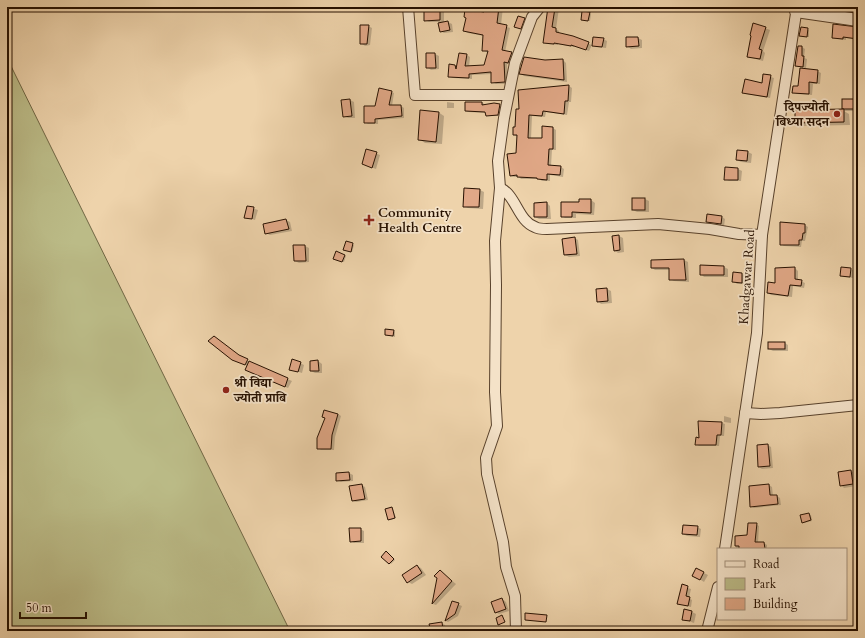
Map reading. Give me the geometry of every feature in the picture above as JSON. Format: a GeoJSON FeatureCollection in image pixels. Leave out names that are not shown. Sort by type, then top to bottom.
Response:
{"type":"FeatureCollection","features":[{"type":"Feature","properties":{"kind":"street"},"geometry":{"type":"LineString","coordinates":[[408,7],[415,95],[508,95]]}},
{"type":"Feature","properties":{"kind":"street"},"geometry":{"type":"LineString","coordinates":[[516,631],[515,596],[506,568],[503,542],[487,474],[486,458],[497,426],[495,392],[495,241],[500,188],[498,161],[504,118],[515,63],[532,17],[540,7]]}},
{"type":"Feature","properties":{"kind":"street"},"geometry":{"type":"LineString","coordinates":[[796,9],[858,20]]}},
{"type":"Feature","properties":{"kind":"street","name":"Khadgawar Road"},"geometry":{"type":"LineString","coordinates":[[725,548],[757,333],[762,235],[796,9]]}},
{"type":"Feature","properties":{"kind":"street"},"geometry":{"type":"LineString","coordinates":[[500,188],[511,198],[528,223],[535,227],[547,230],[658,224],[710,229],[739,234],[762,235]]}},
{"type":"Feature","properties":{"kind":"street"},"geometry":{"type":"LineString","coordinates":[[745,413],[780,413],[858,405]]}},
{"type":"Feature","properties":{"kind":"street"},"geometry":{"type":"LineString","coordinates":[[707,631],[717,592]]}},
{"type":"Feature","properties":{"kind":"green space"},"geometry":{"type":"Polygon","coordinates":[[[7,58],[290,631],[7,631],[7,58]]]}},
{"type":"Feature","properties":{"kind":"building"},"geometry":{"type":"Polygon","coordinates":[[[424,7],[440,7],[440,20],[424,21],[424,7]]]}},
{"type":"Feature","properties":{"kind":"building"},"geometry":{"type":"Polygon","coordinates":[[[484,7],[499,7],[497,23],[507,25],[502,50],[512,52],[508,63],[504,62],[505,82],[491,83],[491,72],[469,74],[469,78],[448,77],[449,64],[455,65],[456,69],[459,53],[467,54],[465,66],[484,65],[488,51],[482,51],[483,35],[463,31],[466,18],[464,17],[465,9],[484,12],[484,7]]]}},
{"type":"Feature","properties":{"kind":"building"},"geometry":{"type":"Polygon","coordinates":[[[548,7],[555,8],[552,27],[556,28],[556,32],[589,42],[586,50],[571,45],[543,43],[548,7]]]}},
{"type":"Feature","properties":{"kind":"building"},"geometry":{"type":"Polygon","coordinates":[[[582,11],[590,12],[588,21],[581,20],[582,11]]]}},
{"type":"Feature","properties":{"kind":"building"},"geometry":{"type":"Polygon","coordinates":[[[518,16],[525,18],[521,29],[514,27],[518,16]]]}},
{"type":"Feature","properties":{"kind":"building"},"geometry":{"type":"Polygon","coordinates":[[[448,21],[450,30],[440,32],[438,23],[448,21]]]}},
{"type":"Feature","properties":{"kind":"building"},"geometry":{"type":"Polygon","coordinates":[[[753,23],[766,27],[759,49],[762,50],[760,59],[747,57],[753,23]]]}},
{"type":"Feature","properties":{"kind":"building"},"geometry":{"type":"Polygon","coordinates":[[[833,24],[858,27],[858,39],[843,37],[843,39],[832,38],[833,24]]]}},
{"type":"Feature","properties":{"kind":"building"},"geometry":{"type":"Polygon","coordinates":[[[360,25],[369,25],[367,44],[360,44],[360,25]]]}},
{"type":"Feature","properties":{"kind":"building"},"geometry":{"type":"Polygon","coordinates":[[[801,27],[808,28],[807,37],[799,36],[801,27]]]}},
{"type":"Feature","properties":{"kind":"building"},"geometry":{"type":"Polygon","coordinates":[[[593,37],[604,38],[602,47],[592,46],[593,37]]]}},
{"type":"Feature","properties":{"kind":"building"},"geometry":{"type":"Polygon","coordinates":[[[626,37],[638,37],[639,46],[626,47],[626,37]]]}},
{"type":"Feature","properties":{"kind":"building"},"geometry":{"type":"Polygon","coordinates":[[[798,46],[802,46],[802,56],[804,56],[803,67],[795,66],[798,46]]]}},
{"type":"Feature","properties":{"kind":"building"},"geometry":{"type":"Polygon","coordinates":[[[426,53],[435,53],[436,68],[426,68],[426,53]]]}},
{"type":"Feature","properties":{"kind":"building"},"geometry":{"type":"Polygon","coordinates":[[[524,57],[545,60],[563,59],[564,80],[519,74],[524,57]]]}},
{"type":"Feature","properties":{"kind":"building"},"geometry":{"type":"Polygon","coordinates":[[[800,68],[818,70],[817,83],[809,82],[809,94],[792,93],[793,86],[798,86],[800,68]]]}},
{"type":"Feature","properties":{"kind":"building"},"geometry":{"type":"Polygon","coordinates":[[[763,74],[771,75],[767,97],[742,93],[745,79],[762,83],[763,74]]]}},
{"type":"Feature","properties":{"kind":"building"},"geometry":{"type":"Polygon","coordinates":[[[569,85],[568,101],[565,101],[564,114],[543,111],[542,116],[529,115],[528,138],[542,138],[542,126],[553,127],[553,149],[549,149],[548,165],[561,166],[560,175],[547,174],[547,180],[517,177],[517,175],[510,176],[507,154],[516,153],[517,135],[513,135],[513,127],[515,127],[516,109],[519,109],[518,90],[569,85]]]}},
{"type":"Feature","properties":{"kind":"building"},"geometry":{"type":"Polygon","coordinates":[[[379,88],[392,91],[389,105],[401,105],[402,116],[375,119],[375,123],[364,123],[364,106],[375,106],[379,88]]]}},
{"type":"Feature","properties":{"kind":"building"},"geometry":{"type":"Polygon","coordinates":[[[350,99],[352,116],[343,117],[341,100],[350,99]]]}},
{"type":"Feature","properties":{"kind":"building"},"geometry":{"type":"Polygon","coordinates":[[[842,99],[855,99],[855,109],[842,109],[842,99]]]}},
{"type":"Feature","properties":{"kind":"building"},"geometry":{"type":"Polygon","coordinates":[[[465,102],[482,102],[482,105],[494,103],[500,104],[498,115],[486,116],[485,112],[465,111],[465,102]]]}},
{"type":"Feature","properties":{"kind":"building"},"geometry":{"type":"Polygon","coordinates":[[[844,109],[844,122],[795,123],[795,110],[844,109]]]}},
{"type":"Feature","properties":{"kind":"building"},"geometry":{"type":"Polygon","coordinates":[[[420,110],[439,112],[436,142],[418,140],[420,110]]]}},
{"type":"Feature","properties":{"kind":"building"},"geometry":{"type":"Polygon","coordinates":[[[366,149],[377,152],[372,168],[362,164],[366,149]]]}},
{"type":"Feature","properties":{"kind":"building"},"geometry":{"type":"Polygon","coordinates":[[[737,150],[748,151],[747,161],[736,160],[737,150]]]}},
{"type":"Feature","properties":{"kind":"building"},"geometry":{"type":"Polygon","coordinates":[[[725,167],[738,168],[738,180],[724,180],[725,167]]]}},
{"type":"Feature","properties":{"kind":"building"},"geometry":{"type":"Polygon","coordinates":[[[464,188],[480,189],[479,207],[463,207],[464,188]]]}},
{"type":"Feature","properties":{"kind":"building"},"geometry":{"type":"Polygon","coordinates":[[[632,198],[645,198],[645,210],[632,210],[632,198]]]}},
{"type":"Feature","properties":{"kind":"building"},"geometry":{"type":"Polygon","coordinates":[[[579,199],[591,199],[591,213],[572,212],[572,217],[561,217],[561,202],[579,202],[579,199]]]}},
{"type":"Feature","properties":{"kind":"building"},"geometry":{"type":"Polygon","coordinates":[[[547,202],[547,217],[534,217],[534,203],[547,202]]]}},
{"type":"Feature","properties":{"kind":"building"},"geometry":{"type":"Polygon","coordinates":[[[247,206],[254,207],[252,219],[244,218],[247,206]]]}},
{"type":"Feature","properties":{"kind":"building"},"geometry":{"type":"Polygon","coordinates":[[[707,214],[722,216],[721,224],[706,222],[707,214]]]}},
{"type":"Feature","properties":{"kind":"building"},"geometry":{"type":"Polygon","coordinates":[[[286,219],[289,229],[265,234],[263,224],[286,219]]]}},
{"type":"Feature","properties":{"kind":"building"},"geometry":{"type":"Polygon","coordinates":[[[780,222],[805,224],[805,233],[803,233],[802,240],[799,240],[799,245],[780,245],[780,222]]]}},
{"type":"Feature","properties":{"kind":"building"},"geometry":{"type":"Polygon","coordinates":[[[619,235],[620,250],[614,251],[612,236],[619,235]]]}},
{"type":"Feature","properties":{"kind":"building"},"geometry":{"type":"Polygon","coordinates":[[[575,237],[577,254],[564,255],[562,239],[575,237]]]}},
{"type":"Feature","properties":{"kind":"building"},"geometry":{"type":"Polygon","coordinates":[[[346,241],[353,243],[351,252],[343,250],[346,241]]]}},
{"type":"Feature","properties":{"kind":"building"},"geometry":{"type":"Polygon","coordinates":[[[293,245],[305,245],[306,261],[294,261],[293,245]]]}},
{"type":"Feature","properties":{"kind":"building"},"geometry":{"type":"Polygon","coordinates":[[[336,251],[345,255],[342,262],[333,259],[336,251]]]}},
{"type":"Feature","properties":{"kind":"building"},"geometry":{"type":"Polygon","coordinates":[[[684,259],[686,280],[669,280],[669,268],[651,268],[651,260],[684,259]]]}},
{"type":"Feature","properties":{"kind":"building"},"geometry":{"type":"Polygon","coordinates":[[[700,265],[724,266],[724,275],[700,275],[700,265]]]}},
{"type":"Feature","properties":{"kind":"building"},"geometry":{"type":"Polygon","coordinates":[[[795,267],[795,279],[802,280],[801,286],[790,285],[788,296],[767,293],[768,282],[775,283],[775,268],[795,267]]]}},
{"type":"Feature","properties":{"kind":"building"},"geometry":{"type":"Polygon","coordinates":[[[841,267],[851,268],[850,277],[840,276],[841,267]]]}},
{"type":"Feature","properties":{"kind":"building"},"geometry":{"type":"Polygon","coordinates":[[[733,272],[742,273],[742,283],[732,282],[733,272]]]}},
{"type":"Feature","properties":{"kind":"building"},"geometry":{"type":"Polygon","coordinates":[[[607,288],[608,301],[597,302],[596,289],[607,288]]]}},
{"type":"Feature","properties":{"kind":"building"},"geometry":{"type":"Polygon","coordinates":[[[385,329],[394,330],[393,336],[385,335],[385,329]]]}},
{"type":"Feature","properties":{"kind":"building"},"geometry":{"type":"Polygon","coordinates":[[[214,336],[239,355],[248,359],[245,365],[232,360],[208,341],[214,336]]]}},
{"type":"Feature","properties":{"kind":"building"},"geometry":{"type":"Polygon","coordinates":[[[768,342],[785,342],[785,349],[768,349],[768,342]]]}},
{"type":"Feature","properties":{"kind":"building"},"geometry":{"type":"Polygon","coordinates":[[[292,359],[301,362],[298,372],[289,370],[292,359]]]}},
{"type":"Feature","properties":{"kind":"building"},"geometry":{"type":"Polygon","coordinates":[[[318,360],[319,371],[310,371],[310,361],[318,360]]]}},
{"type":"Feature","properties":{"kind":"building"},"geometry":{"type":"Polygon","coordinates":[[[249,361],[288,378],[285,387],[245,370],[249,361]]]}},
{"type":"Feature","properties":{"kind":"building"},"geometry":{"type":"Polygon","coordinates":[[[324,410],[338,414],[332,435],[331,449],[317,449],[317,438],[325,418],[322,417],[324,410]]]}},
{"type":"Feature","properties":{"kind":"building"},"geometry":{"type":"Polygon","coordinates":[[[698,421],[722,422],[721,435],[717,435],[716,445],[695,445],[696,437],[699,438],[698,421]]]}},
{"type":"Feature","properties":{"kind":"building"},"geometry":{"type":"Polygon","coordinates":[[[768,444],[770,466],[758,467],[757,445],[768,444]]]}},
{"type":"Feature","properties":{"kind":"building"},"geometry":{"type":"Polygon","coordinates":[[[851,470],[853,484],[840,486],[838,472],[851,470]]]}},
{"type":"Feature","properties":{"kind":"building"},"geometry":{"type":"Polygon","coordinates":[[[349,472],[350,480],[336,481],[336,473],[349,472]]]}},
{"type":"Feature","properties":{"kind":"building"},"geometry":{"type":"Polygon","coordinates":[[[362,484],[365,499],[352,501],[349,486],[362,484]]]}},
{"type":"Feature","properties":{"kind":"building"},"geometry":{"type":"Polygon","coordinates":[[[769,484],[770,495],[777,495],[778,504],[750,507],[749,486],[769,484]]]}},
{"type":"Feature","properties":{"kind":"building"},"geometry":{"type":"Polygon","coordinates":[[[392,507],[395,518],[388,520],[385,509],[392,507]]]}},
{"type":"Feature","properties":{"kind":"building"},"geometry":{"type":"Polygon","coordinates":[[[809,513],[811,520],[802,523],[800,515],[809,513]]]}},
{"type":"Feature","properties":{"kind":"building"},"geometry":{"type":"Polygon","coordinates":[[[748,523],[757,523],[755,542],[764,542],[765,548],[739,548],[739,546],[735,546],[735,536],[747,535],[748,523]]]}},
{"type":"Feature","properties":{"kind":"building"},"geometry":{"type":"Polygon","coordinates":[[[683,525],[698,526],[697,535],[682,534],[683,525]]]}},
{"type":"Feature","properties":{"kind":"building"},"geometry":{"type":"Polygon","coordinates":[[[349,528],[361,528],[361,541],[350,542],[349,528]]]}},
{"type":"Feature","properties":{"kind":"building"},"geometry":{"type":"Polygon","coordinates":[[[386,551],[394,559],[389,564],[381,557],[386,551]]]}},
{"type":"Feature","properties":{"kind":"building"},"geometry":{"type":"Polygon","coordinates":[[[417,565],[422,573],[407,583],[402,575],[417,565]]]}},
{"type":"Feature","properties":{"kind":"building"},"geometry":{"type":"Polygon","coordinates":[[[696,568],[704,572],[700,580],[692,576],[696,568]]]}},
{"type":"Feature","properties":{"kind":"building"},"geometry":{"type":"Polygon","coordinates":[[[440,570],[452,581],[432,604],[437,578],[434,576],[440,570]]]}},
{"type":"Feature","properties":{"kind":"building"},"geometry":{"type":"Polygon","coordinates":[[[682,584],[688,586],[686,596],[690,597],[688,606],[677,604],[682,584]]]}},
{"type":"Feature","properties":{"kind":"building"},"geometry":{"type":"Polygon","coordinates":[[[502,598],[506,609],[495,613],[491,602],[502,598]]]}},
{"type":"Feature","properties":{"kind":"building"},"geometry":{"type":"Polygon","coordinates":[[[452,601],[459,603],[455,614],[445,621],[452,601]]]}},
{"type":"Feature","properties":{"kind":"building"},"geometry":{"type":"Polygon","coordinates":[[[684,609],[692,611],[690,621],[682,620],[684,609]]]}},
{"type":"Feature","properties":{"kind":"building"},"geometry":{"type":"Polygon","coordinates":[[[525,613],[547,615],[546,622],[525,620],[525,613]]]}},
{"type":"Feature","properties":{"kind":"building"},"geometry":{"type":"Polygon","coordinates":[[[502,615],[505,622],[498,625],[496,618],[502,615]]]}},
{"type":"Feature","properties":{"kind":"building"},"geometry":{"type":"Polygon","coordinates":[[[442,622],[443,630],[431,631],[429,624],[442,622]]]}},
{"type":"Feature","properties":{"kind":"place","name":"दिपज्योती बिध्या सदन"},"geometry":{"type":"Point","coordinates":[837,114]}},
{"type":"Feature","properties":{"kind":"place","name":"Community Health Centre"},"geometry":{"type":"Point","coordinates":[369,220]}},
{"type":"Feature","properties":{"kind":"place","name":"श्री विद्या ज्योती प्राबि"},"geometry":{"type":"Point","coordinates":[226,390]}}]}
